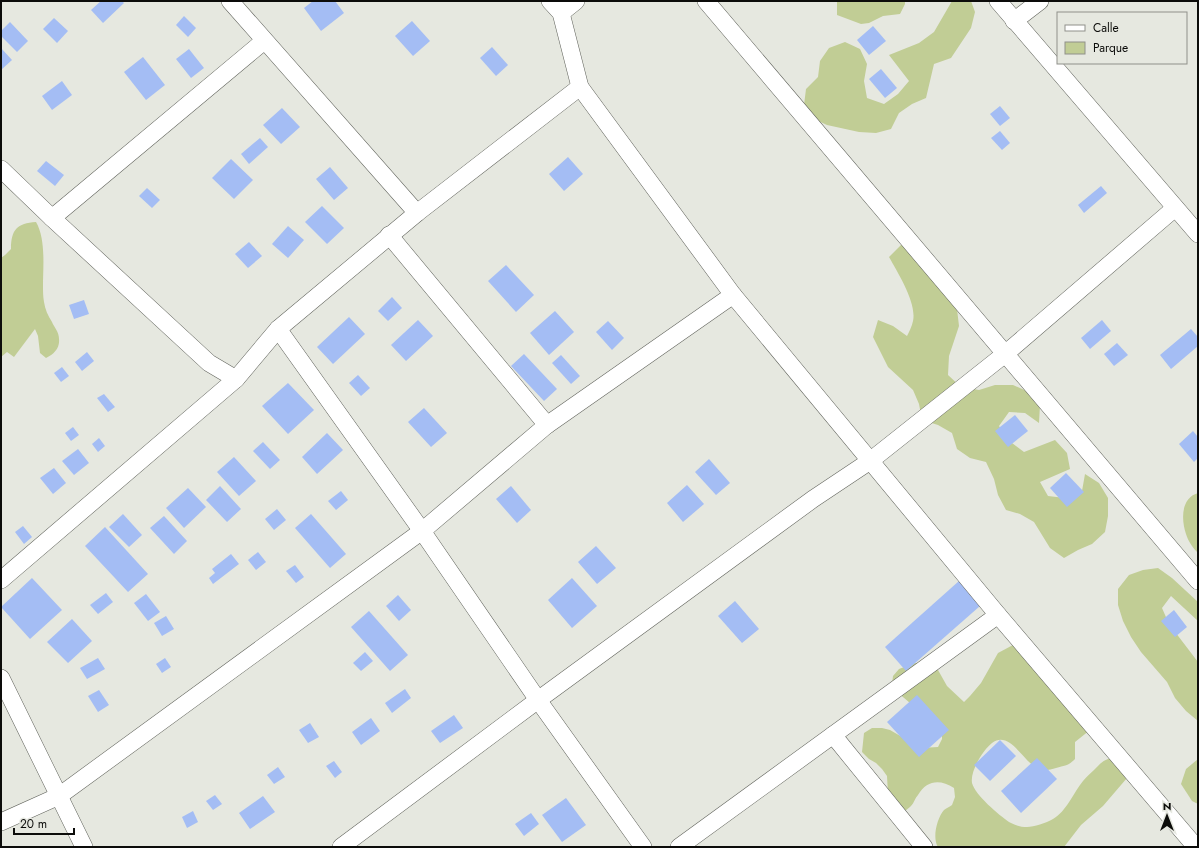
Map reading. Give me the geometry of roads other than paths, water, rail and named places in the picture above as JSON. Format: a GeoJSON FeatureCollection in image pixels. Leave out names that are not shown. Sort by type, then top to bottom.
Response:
{"type":"FeatureCollection","features":[{"type":"Feature","properties":{"kind":"street"},"geometry":{"type":"LineString","coordinates":[[230,1],[417,213]]}},
{"type":"Feature","properties":{"kind":"street"},"geometry":{"type":"LineString","coordinates":[[576,1],[556,7],[580,87],[733,295],[998,615],[1196,847]]}},
{"type":"Feature","properties":{"kind":"street"},"geometry":{"type":"LineString","coordinates":[[706,1],[1198,581]]}},
{"type":"Feature","properties":{"kind":"street"},"geometry":{"type":"LineString","coordinates":[[998,1],[1198,234]]}},
{"type":"Feature","properties":{"kind":"street"},"geometry":{"type":"LineString","coordinates":[[1014,21],[1040,1]]}},
{"type":"Feature","properties":{"kind":"street"},"geometry":{"type":"LineString","coordinates":[[52,218],[264,41]]}},
{"type":"Feature","properties":{"kind":"street"},"geometry":{"type":"LineString","coordinates":[[1,580],[236,379],[278,329],[389,235],[580,87]]}},
{"type":"Feature","properties":{"kind":"street"},"geometry":{"type":"LineString","coordinates":[[1,169],[209,363],[236,379]]}},
{"type":"Feature","properties":{"kind":"street"},"geometry":{"type":"LineString","coordinates":[[341,847],[538,700],[813,499],[870,461],[1005,354],[1175,208]]}},
{"type":"Feature","properties":{"kind":"street"},"geometry":{"type":"LineString","coordinates":[[389,235],[547,425]]}},
{"type":"Feature","properties":{"kind":"street"},"geometry":{"type":"LineString","coordinates":[[1,822],[59,796],[422,531],[547,425],[733,295]]}},
{"type":"Feature","properties":{"kind":"street"},"geometry":{"type":"LineString","coordinates":[[278,329],[422,531],[538,700],[642,847]]}},
{"type":"Feature","properties":{"kind":"street"},"geometry":{"type":"LineString","coordinates":[[679,847],[998,615]]}},
{"type":"Feature","properties":{"kind":"street"},"geometry":{"type":"LineString","coordinates":[[1,678],[84,847]]}},
{"type":"Feature","properties":{"kind":"street"},"geometry":{"type":"LineString","coordinates":[[833,734],[924,847]]}}]}
